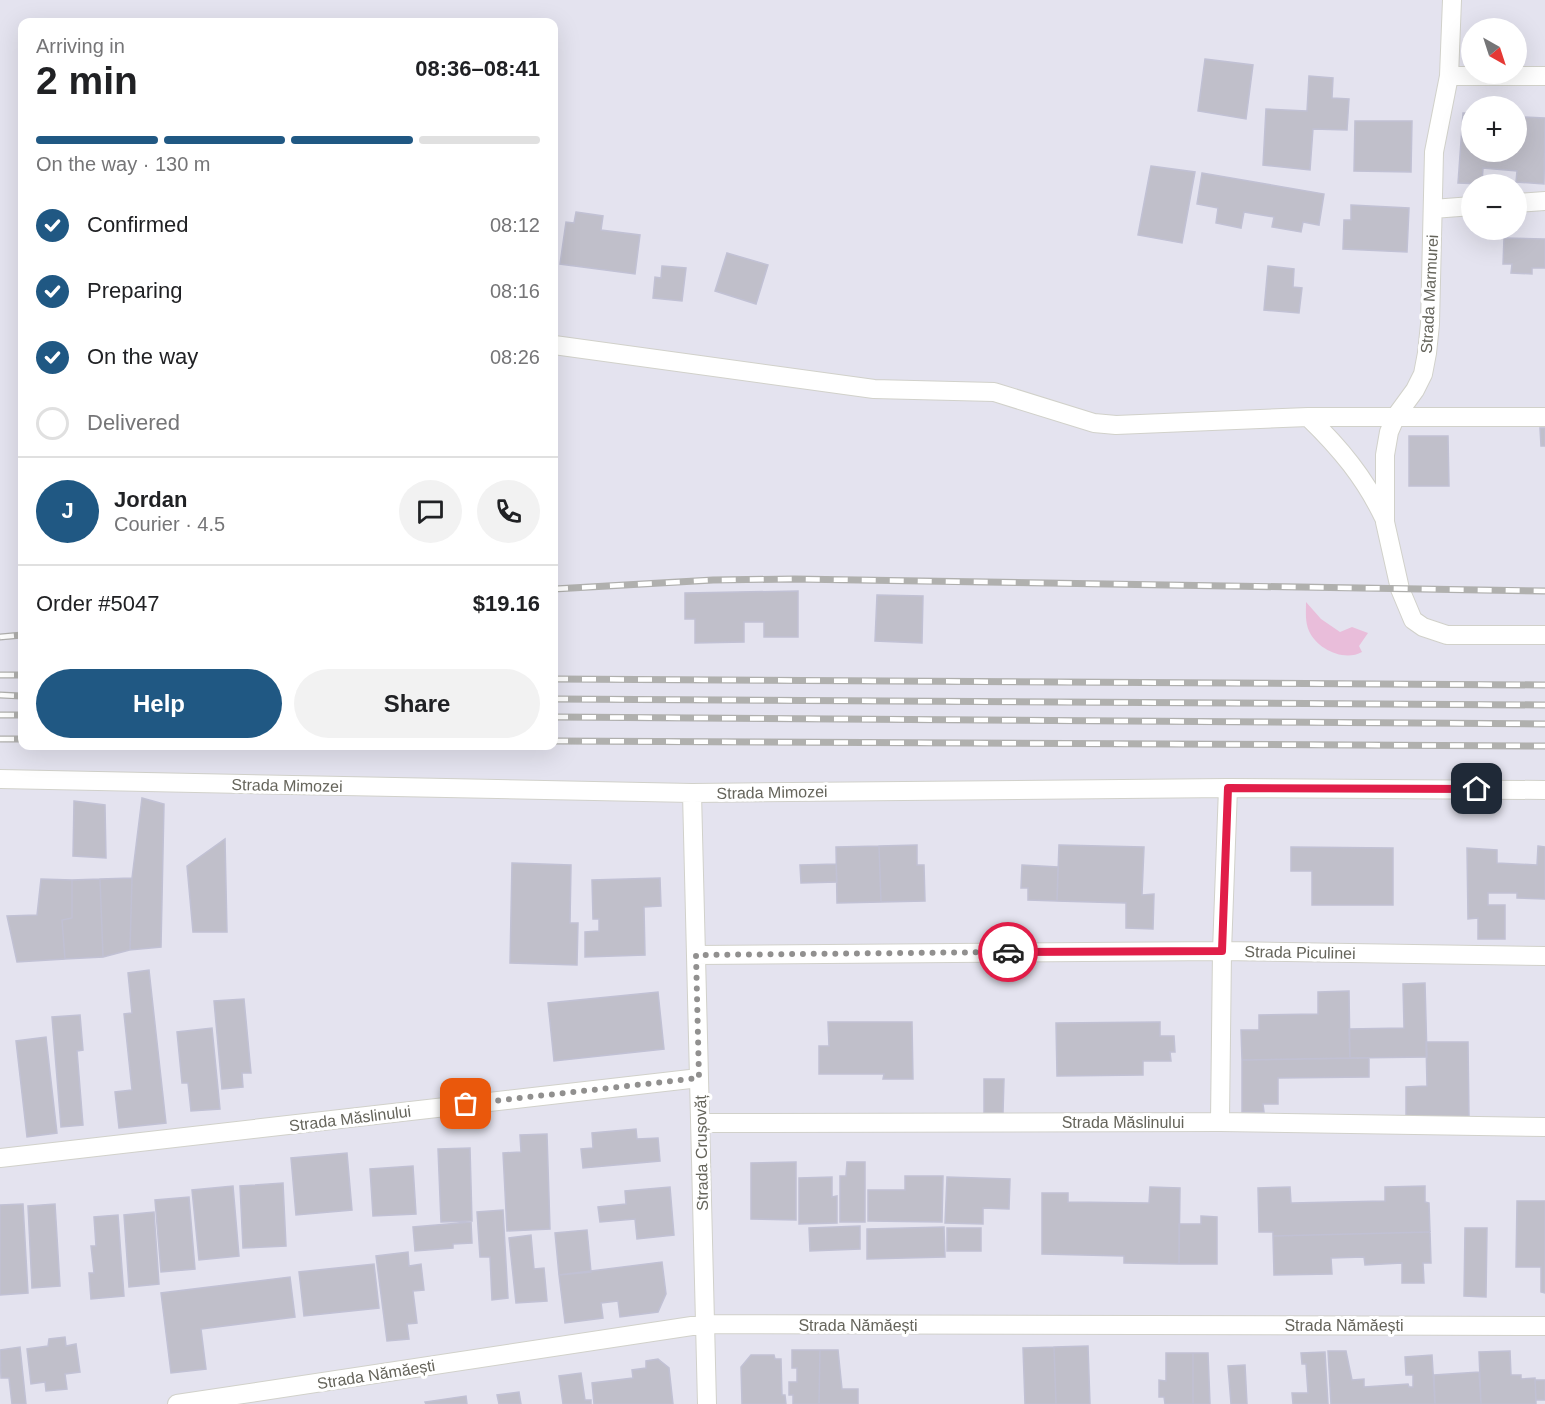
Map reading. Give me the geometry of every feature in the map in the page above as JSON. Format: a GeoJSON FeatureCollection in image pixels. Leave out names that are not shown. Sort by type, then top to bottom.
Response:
{"type":"FeatureCollection","features":[{"type":"Feature","properties":{"kind":"street","name":"Strada Marmurei"},"geometry":{"type":"LineString","coordinates":[[1452,0],[1449,76],[1434,152],[1430,324],[1427,353],[1423,374],[1415,390],[1396,416],[1389,432],[1385,455],[1386,522],[1400,589],[1413,620],[1423,627],[1447,635],[1545,635]]}},
{"type":"Feature","properties":{"kind":"street"},"geometry":{"type":"LineString","coordinates":[[1449,76],[1545,76]]}},
{"type":"Feature","properties":{"kind":"street"},"geometry":{"type":"LineString","coordinates":[[1527,202],[1545,201]]}},
{"type":"Feature","properties":{"kind":"street"},"geometry":{"type":"LineString","coordinates":[[1433,209],[1461,207]]}},
{"type":"Feature","properties":{"kind":"street"},"geometry":{"type":"LineString","coordinates":[[558,346],[874,389],[994,392],[1094,423],[1116,425],[1308,417],[1545,417]]}},
{"type":"Feature","properties":{"kind":"street"},"geometry":{"type":"LineString","coordinates":[[1308,417],[1355,468],[1370,488],[1386,522]]}},
{"type":"Feature","properties":{"kind":"street","name":"Strada Mimozei"},"geometry":{"type":"LineString","coordinates":[[0,778],[692,793],[1228,788],[1545,790]]}},
{"type":"Feature","properties":{"kind":"street"},"geometry":{"type":"LineString","coordinates":[[1220,1122],[1222,951],[1228,788]]}},
{"type":"Feature","properties":{"kind":"street","name":"Strada Crușovăț"},"geometry":{"type":"LineString","coordinates":[[692,793],[707,1404]]}},
{"type":"Feature","properties":{"kind":"street","name":"Strada Piculinei"},"geometry":{"type":"LineString","coordinates":[[696,955],[1222,951],[1545,956]]}},
{"type":"Feature","properties":{"kind":"street","name":"Strada Măslinului"},"geometry":{"type":"LineString","coordinates":[[0,1158],[699,1078]]}},
{"type":"Feature","properties":{"kind":"street","name":"Strada Măslinului"},"geometry":{"type":"LineString","coordinates":[[700,1123],[1220,1122],[1545,1127]]}},
{"type":"Feature","properties":{"kind":"street","name":"Strada Nămăești"},"geometry":{"type":"LineString","coordinates":[[177,1404],[705,1324],[1545,1326]]}},
{"type":"Feature","properties":{"kind":"shaded area"},"geometry":{"type":"Polygon","coordinates":[[[1306,602],[1321,619],[1340,632],[1352,627],[1368,633],[1359,646],[1362,652],[1355,655],[1339,654],[1318,643],[1308,628],[1306,602]]]}},
{"type":"Feature","properties":{"kind":"building"},"geometry":{"type":"Polygon","coordinates":[[[1205,59],[1253,65],[1246,119],[1198,111],[1205,59]]]}},
{"type":"Feature","properties":{"kind":"building"},"geometry":{"type":"Polygon","coordinates":[[[1309,76],[1333,78],[1332,98],[1349,99],[1347,130],[1313,129],[1310,170],[1263,165],[1266,109],[1307,111],[1309,76]]]}},
{"type":"Feature","properties":{"kind":"building"},"geometry":{"type":"Polygon","coordinates":[[[1527,117],[1545,118],[1544,184],[1527,183],[1527,174],[1517,174],[1517,171],[1483,168],[1483,174],[1461,174],[1461,183],[1458,183],[1461,141],[1461,162],[1527,162],[1527,117]]]}},
{"type":"Feature","properties":{"kind":"building"},"geometry":{"type":"Polygon","coordinates":[[[1355,121],[1412,121],[1411,172],[1354,171],[1355,121]]]}},
{"type":"Feature","properties":{"kind":"building"},"geometry":{"type":"Polygon","coordinates":[[[1151,166],[1195,172],[1182,243],[1138,235],[1151,166]]]}},
{"type":"Feature","properties":{"kind":"building"},"geometry":{"type":"Polygon","coordinates":[[[1202,173],[1324,194],[1319,225],[1303,222],[1301,232],[1272,227],[1274,217],[1244,212],[1241,228],[1216,223],[1218,208],[1197,204],[1202,173]]]}},
{"type":"Feature","properties":{"kind":"building"},"geometry":{"type":"Polygon","coordinates":[[[1351,205],[1409,208],[1407,252],[1343,249],[1344,220],[1351,220],[1351,205]]]}},
{"type":"Feature","properties":{"kind":"building"},"geometry":{"type":"Polygon","coordinates":[[[576,212],[603,216],[601,230],[640,235],[635,274],[560,264],[566,222],[574,223],[576,212]]]}},
{"type":"Feature","properties":{"kind":"building"},"geometry":{"type":"Polygon","coordinates":[[[1545,239],[1545,268],[1532,268],[1532,274],[1511,273],[1512,264],[1503,264],[1504,240],[1545,239]]]}},
{"type":"Feature","properties":{"kind":"building"},"geometry":{"type":"Polygon","coordinates":[[[727,253],[768,265],[756,304],[715,291],[727,253]]]}},
{"type":"Feature","properties":{"kind":"building"},"geometry":{"type":"Polygon","coordinates":[[[662,266],[686,268],[682,301],[653,298],[655,277],[661,278],[662,266]]]}},
{"type":"Feature","properties":{"kind":"building"},"geometry":{"type":"Polygon","coordinates":[[[1268,266],[1294,269],[1293,287],[1302,288],[1299,313],[1264,310],[1268,266]]]}},
{"type":"Feature","properties":{"kind":"building"},"geometry":{"type":"Polygon","coordinates":[[[1540,428],[1545,428],[1545,446],[1541,446],[1540,428]]]}},
{"type":"Feature","properties":{"kind":"building"},"geometry":{"type":"Polygon","coordinates":[[[1409,436],[1448,436],[1449,486],[1409,486],[1409,436]]]}},
{"type":"Feature","properties":{"kind":"building"},"geometry":{"type":"Polygon","coordinates":[[[798,591],[798,637],[764,637],[764,622],[744,622],[744,642],[695,643],[695,619],[685,619],[685,593],[798,591]]]}},
{"type":"Feature","properties":{"kind":"building"},"geometry":{"type":"Polygon","coordinates":[[[877,595],[923,596],[922,643],[875,641],[877,595]]]}},
{"type":"Feature","properties":{"kind":"building"},"geometry":{"type":"Polygon","coordinates":[[[142,798],[164,804],[161,947],[130,950],[132,878],[142,798]]]}},
{"type":"Feature","properties":{"kind":"building"},"geometry":{"type":"Polygon","coordinates":[[[74,801],[105,805],[106,858],[73,856],[74,801]]]}},
{"type":"Feature","properties":{"kind":"building"},"geometry":{"type":"Polygon","coordinates":[[[225,839],[227,932],[193,932],[187,866],[225,839]]]}},
{"type":"Feature","properties":{"kind":"building"},"geometry":{"type":"Polygon","coordinates":[[[917,845],[917,865],[924,865],[925,901],[881,902],[879,846],[917,845]]]}},
{"type":"Feature","properties":{"kind":"building"},"geometry":{"type":"Polygon","coordinates":[[[1059,845],[1144,847],[1142,895],[1154,894],[1153,929],[1126,928],[1126,903],[1057,901],[1059,845]]]}},
{"type":"Feature","properties":{"kind":"building"},"geometry":{"type":"Polygon","coordinates":[[[879,846],[881,902],[837,903],[836,847],[879,846]]]}},
{"type":"Feature","properties":{"kind":"building"},"geometry":{"type":"Polygon","coordinates":[[[1538,846],[1545,847],[1545,899],[1517,898],[1517,893],[1488,893],[1488,905],[1505,905],[1505,939],[1478,939],[1478,918],[1468,919],[1467,848],[1497,850],[1497,863],[1537,865],[1538,846]]]}},
{"type":"Feature","properties":{"kind":"building"},"geometry":{"type":"Polygon","coordinates":[[[1291,847],[1393,848],[1393,905],[1312,905],[1312,871],[1291,871],[1291,847]]]}},
{"type":"Feature","properties":{"kind":"building"},"geometry":{"type":"Polygon","coordinates":[[[512,863],[571,865],[570,923],[578,923],[577,965],[510,963],[512,863]]]}},
{"type":"Feature","properties":{"kind":"building"},"geometry":{"type":"Polygon","coordinates":[[[836,864],[837,882],[801,883],[800,865],[836,864]]]}},
{"type":"Feature","properties":{"kind":"building"},"geometry":{"type":"Polygon","coordinates":[[[1022,865],[1058,867],[1057,901],[1028,900],[1028,888],[1021,888],[1022,865]]]}},
{"type":"Feature","properties":{"kind":"building"},"geometry":{"type":"Polygon","coordinates":[[[132,878],[130,950],[103,957],[100,879],[132,878]]]}},
{"type":"Feature","properties":{"kind":"building"},"geometry":{"type":"Polygon","coordinates":[[[660,878],[661,906],[644,907],[645,955],[585,957],[585,932],[599,931],[599,919],[593,919],[592,880],[660,878]]]}},
{"type":"Feature","properties":{"kind":"building"},"geometry":{"type":"Polygon","coordinates":[[[41,879],[72,880],[72,918],[62,920],[65,959],[17,962],[7,916],[37,915],[41,879]]]}},
{"type":"Feature","properties":{"kind":"building"},"geometry":{"type":"Polygon","coordinates":[[[100,879],[103,957],[65,959],[62,920],[72,918],[72,880],[100,879]]]}},
{"type":"Feature","properties":{"kind":"building"},"geometry":{"type":"Polygon","coordinates":[[[149,970],[166,1123],[119,1128],[115,1092],[132,1090],[124,1014],[132,1013],[128,973],[149,970]]]}},
{"type":"Feature","properties":{"kind":"building"},"geometry":{"type":"Polygon","coordinates":[[[1425,983],[1427,1057],[1350,1058],[1349,1029],[1404,1028],[1403,984],[1425,983]]]}},
{"type":"Feature","properties":{"kind":"building"},"geometry":{"type":"Polygon","coordinates":[[[1349,991],[1350,1058],[1242,1060],[1241,1030],[1259,1030],[1259,1015],[1318,1014],[1318,992],[1349,991]]]}},
{"type":"Feature","properties":{"kind":"building"},"geometry":{"type":"Polygon","coordinates":[[[658,992],[664,1049],[554,1061],[548,1003],[658,992]]]}},
{"type":"Feature","properties":{"kind":"building"},"geometry":{"type":"Polygon","coordinates":[[[244,999],[251,1073],[242,1073],[243,1087],[222,1089],[214,1001],[244,999]]]}},
{"type":"Feature","properties":{"kind":"building"},"geometry":{"type":"Polygon","coordinates":[[[80,1015],[83,1050],[77,1051],[83,1125],[61,1127],[52,1017],[80,1015]]]}},
{"type":"Feature","properties":{"kind":"building"},"geometry":{"type":"Polygon","coordinates":[[[828,1022],[912,1022],[913,1079],[883,1079],[884,1074],[819,1074],[819,1046],[829,1046],[828,1022]]]}},
{"type":"Feature","properties":{"kind":"building"},"geometry":{"type":"Polygon","coordinates":[[[1160,1022],[1160,1036],[1174,1036],[1175,1052],[1170,1052],[1171,1061],[1143,1061],[1143,1075],[1057,1076],[1056,1023],[1160,1022]]]}},
{"type":"Feature","properties":{"kind":"building"},"geometry":{"type":"Polygon","coordinates":[[[212,1028],[220,1109],[191,1111],[188,1083],[182,1083],[177,1032],[212,1028]]]}},
{"type":"Feature","properties":{"kind":"building"},"geometry":{"type":"Polygon","coordinates":[[[46,1037],[57,1133],[27,1137],[16,1041],[46,1037]]]}},
{"type":"Feature","properties":{"kind":"building"},"geometry":{"type":"Polygon","coordinates":[[[1426,1042],[1468,1042],[1469,1118],[1406,1119],[1406,1087],[1427,1086],[1426,1042]]]}},
{"type":"Feature","properties":{"kind":"building"},"geometry":{"type":"Polygon","coordinates":[[[1369,1058],[1369,1077],[1278,1078],[1278,1104],[1263,1104],[1264,1112],[1242,1112],[1242,1060],[1369,1058]]]}},
{"type":"Feature","properties":{"kind":"building"},"geometry":{"type":"Polygon","coordinates":[[[984,1079],[1004,1079],[1003,1113],[984,1113],[984,1079]]]}},
{"type":"Feature","properties":{"kind":"building"},"geometry":{"type":"Polygon","coordinates":[[[636,1129],[637,1139],[658,1138],[660,1161],[583,1168],[581,1149],[593,1148],[592,1133],[636,1129]]]}},
{"type":"Feature","properties":{"kind":"building"},"geometry":{"type":"Polygon","coordinates":[[[547,1134],[550,1229],[507,1231],[503,1153],[521,1152],[520,1135],[547,1134]]]}},
{"type":"Feature","properties":{"kind":"building"},"geometry":{"type":"Polygon","coordinates":[[[470,1148],[472,1221],[441,1222],[438,1149],[470,1148]]]}},
{"type":"Feature","properties":{"kind":"building"},"geometry":{"type":"Polygon","coordinates":[[[347,1153],[352,1210],[296,1215],[291,1158],[347,1153]]]}},
{"type":"Feature","properties":{"kind":"building"},"geometry":{"type":"Polygon","coordinates":[[[796,1162],[796,1220],[751,1219],[751,1163],[796,1162]]]}},
{"type":"Feature","properties":{"kind":"building"},"geometry":{"type":"Polygon","coordinates":[[[847,1162],[865,1162],[865,1222],[840,1222],[840,1176],[846,1176],[847,1162]]]}},
{"type":"Feature","properties":{"kind":"building"},"geometry":{"type":"Polygon","coordinates":[[[413,1166],[416,1214],[373,1216],[370,1169],[413,1166]]]}},
{"type":"Feature","properties":{"kind":"building"},"geometry":{"type":"Polygon","coordinates":[[[905,1176],[943,1176],[942,1222],[868,1221],[868,1190],[905,1190],[905,1176]]]}},
{"type":"Feature","properties":{"kind":"building"},"geometry":{"type":"Polygon","coordinates":[[[832,1177],[832,1197],[837,1196],[837,1223],[799,1224],[799,1178],[832,1177]]]}},
{"type":"Feature","properties":{"kind":"building"},"geometry":{"type":"Polygon","coordinates":[[[947,1177],[1010,1179],[1009,1209],[983,1208],[983,1224],[945,1223],[947,1177]]]}},
{"type":"Feature","properties":{"kind":"building"},"geometry":{"type":"Polygon","coordinates":[[[283,1183],[286,1246],[243,1248],[240,1186],[283,1183]]]}},
{"type":"Feature","properties":{"kind":"building"},"geometry":{"type":"Polygon","coordinates":[[[233,1186],[239,1256],[199,1260],[192,1190],[233,1186]]]}},
{"type":"Feature","properties":{"kind":"building"},"geometry":{"type":"Polygon","coordinates":[[[1425,1186],[1425,1202],[1429,1203],[1430,1232],[1273,1236],[1273,1232],[1259,1232],[1258,1188],[1290,1187],[1291,1203],[1385,1201],[1385,1187],[1425,1186]]]}},
{"type":"Feature","properties":{"kind":"building"},"geometry":{"type":"Polygon","coordinates":[[[670,1187],[674,1235],[637,1239],[635,1219],[600,1222],[598,1207],[626,1204],[625,1191],[670,1187]]]}},
{"type":"Feature","properties":{"kind":"building"},"geometry":{"type":"Polygon","coordinates":[[[1150,1187],[1180,1188],[1179,1264],[1124,1263],[1124,1256],[1042,1254],[1042,1193],[1068,1193],[1068,1202],[1149,1203],[1150,1187]]]}},
{"type":"Feature","properties":{"kind":"building"},"geometry":{"type":"Polygon","coordinates":[[[189,1197],[195,1269],[161,1272],[155,1200],[189,1197]]]}},
{"type":"Feature","properties":{"kind":"building"},"geometry":{"type":"Polygon","coordinates":[[[1517,1201],[1545,1201],[1545,1293],[1541,1292],[1541,1267],[1516,1267],[1517,1201]]]}},
{"type":"Feature","properties":{"kind":"building"},"geometry":{"type":"Polygon","coordinates":[[[23,1204],[28,1293],[0,1295],[0,1205],[23,1204]]]}},
{"type":"Feature","properties":{"kind":"building"},"geometry":{"type":"Polygon","coordinates":[[[55,1204],[60,1286],[32,1288],[28,1206],[55,1204]]]}},
{"type":"Feature","properties":{"kind":"building"},"geometry":{"type":"Polygon","coordinates":[[[503,1210],[508,1298],[492,1300],[490,1257],[480,1257],[477,1212],[503,1210]]]}},
{"type":"Feature","properties":{"kind":"building"},"geometry":{"type":"Polygon","coordinates":[[[154,1212],[159,1284],[129,1287],[124,1215],[154,1212]]]}},
{"type":"Feature","properties":{"kind":"building"},"geometry":{"type":"Polygon","coordinates":[[[118,1215],[124,1296],[91,1299],[89,1273],[94,1273],[91,1246],[96,1246],[94,1217],[118,1215]]]}},
{"type":"Feature","properties":{"kind":"building"},"geometry":{"type":"Polygon","coordinates":[[[1201,1216],[1217,1217],[1217,1264],[1179,1264],[1179,1224],[1201,1224],[1201,1216]]]}},
{"type":"Feature","properties":{"kind":"building"},"geometry":{"type":"Polygon","coordinates":[[[471,1222],[472,1243],[453,1244],[453,1248],[415,1251],[413,1227],[471,1222]]]}},
{"type":"Feature","properties":{"kind":"building"},"geometry":{"type":"Polygon","coordinates":[[[860,1226],[860,1249],[810,1251],[809,1228],[860,1226]]]}},
{"type":"Feature","properties":{"kind":"building"},"geometry":{"type":"Polygon","coordinates":[[[944,1227],[945,1257],[867,1259],[867,1229],[944,1227]]]}},
{"type":"Feature","properties":{"kind":"building"},"geometry":{"type":"Polygon","coordinates":[[[947,1228],[981,1228],[981,1251],[947,1251],[947,1228]]]}},
{"type":"Feature","properties":{"kind":"building"},"geometry":{"type":"Polygon","coordinates":[[[1465,1228],[1487,1228],[1486,1297],[1464,1296],[1465,1228]]]}},
{"type":"Feature","properties":{"kind":"building"},"geometry":{"type":"Polygon","coordinates":[[[587,1230],[591,1272],[559,1275],[555,1233],[587,1230]]]}},
{"type":"Feature","properties":{"kind":"building"},"geometry":{"type":"Polygon","coordinates":[[[1430,1232],[1431,1263],[1423,1263],[1424,1283],[1402,1283],[1402,1263],[1365,1265],[1364,1257],[1331,1258],[1332,1274],[1274,1275],[1273,1236],[1430,1232]]]}},
{"type":"Feature","properties":{"kind":"building"},"geometry":{"type":"Polygon","coordinates":[[[531,1235],[534,1269],[544,1268],[547,1301],[516,1303],[509,1238],[531,1235]]]}},
{"type":"Feature","properties":{"kind":"building"},"geometry":{"type":"Polygon","coordinates":[[[408,1252],[409,1266],[421,1264],[424,1290],[413,1291],[417,1323],[407,1324],[409,1339],[387,1341],[376,1256],[408,1252]]]}},
{"type":"Feature","properties":{"kind":"building"},"geometry":{"type":"Polygon","coordinates":[[[662,1262],[666,1294],[658,1312],[620,1317],[618,1301],[601,1303],[603,1318],[565,1323],[559,1275],[662,1262]]]}},
{"type":"Feature","properties":{"kind":"building"},"geometry":{"type":"Polygon","coordinates":[[[374,1264],[379,1308],[304,1316],[299,1272],[374,1264]]]}},
{"type":"Feature","properties":{"kind":"building"},"geometry":{"type":"Polygon","coordinates":[[[290,1277],[295,1317],[201,1329],[206,1369],[171,1373],[161,1293],[290,1277]]]}},
{"type":"Feature","properties":{"kind":"building"},"geometry":{"type":"Polygon","coordinates":[[[65,1337],[66,1346],[76,1344],[80,1372],[65,1374],[67,1389],[46,1391],[45,1382],[31,1384],[27,1349],[48,1346],[49,1339],[65,1337]]]}},
{"type":"Feature","properties":{"kind":"building"},"geometry":{"type":"Polygon","coordinates":[[[1088,1346],[1090,1404],[1056,1404],[1054,1347],[1088,1346]]]}},
{"type":"Feature","properties":{"kind":"building"},"geometry":{"type":"Polygon","coordinates":[[[20,1347],[26,1404],[12,1404],[9,1378],[1,1378],[0,1350],[20,1347]]]}},
{"type":"Feature","properties":{"kind":"building"},"geometry":{"type":"Polygon","coordinates":[[[1054,1347],[1056,1404],[1025,1404],[1023,1348],[1054,1347]]]}},
{"type":"Feature","properties":{"kind":"building"},"geometry":{"type":"Polygon","coordinates":[[[792,1350],[820,1350],[819,1404],[793,1404],[793,1395],[789,1395],[789,1382],[797,1382],[797,1368],[792,1368],[792,1350]]]}},
{"type":"Feature","properties":{"kind":"building"},"geometry":{"type":"Polygon","coordinates":[[[820,1350],[838,1350],[842,1389],[858,1389],[858,1404],[819,1404],[820,1350]]]}},
{"type":"Feature","properties":{"kind":"building"},"geometry":{"type":"Polygon","coordinates":[[[1328,1351],[1346,1351],[1352,1380],[1364,1379],[1364,1387],[1408,1384],[1409,1387],[1413,1387],[1413,1375],[1406,1375],[1405,1357],[1432,1355],[1435,1404],[1331,1404],[1328,1351]]]}},
{"type":"Feature","properties":{"kind":"building"},"geometry":{"type":"Polygon","coordinates":[[[1510,1351],[1511,1375],[1521,1375],[1521,1379],[1535,1378],[1536,1404],[1481,1404],[1479,1352],[1510,1351]]]}},
{"type":"Feature","properties":{"kind":"building"},"geometry":{"type":"Polygon","coordinates":[[[1325,1352],[1328,1404],[1293,1404],[1292,1393],[1308,1393],[1306,1364],[1302,1364],[1301,1353],[1325,1352]]]}},
{"type":"Feature","properties":{"kind":"building"},"geometry":{"type":"Polygon","coordinates":[[[1166,1353],[1193,1353],[1193,1404],[1165,1404],[1164,1397],[1159,1397],[1159,1380],[1166,1381],[1166,1353]]]}},
{"type":"Feature","properties":{"kind":"building"},"geometry":{"type":"Polygon","coordinates":[[[1193,1353],[1208,1353],[1210,1404],[1193,1404],[1193,1353]]]}},
{"type":"Feature","properties":{"kind":"building"},"geometry":{"type":"Polygon","coordinates":[[[751,1355],[774,1355],[775,1359],[781,1359],[782,1395],[785,1395],[786,1404],[742,1404],[741,1367],[751,1355]]]}},
{"type":"Feature","properties":{"kind":"building"},"geometry":{"type":"Polygon","coordinates":[[[658,1359],[669,1368],[673,1404],[594,1404],[592,1383],[633,1378],[632,1370],[646,1368],[646,1361],[658,1359]]]}},
{"type":"Feature","properties":{"kind":"building"},"geometry":{"type":"Polygon","coordinates":[[[1245,1365],[1247,1404],[1231,1404],[1228,1366],[1245,1365]]]}},
{"type":"Feature","properties":{"kind":"building"},"geometry":{"type":"Polygon","coordinates":[[[1479,1372],[1481,1404],[1435,1404],[1434,1375],[1479,1372]]]}},
{"type":"Feature","properties":{"kind":"building"},"geometry":{"type":"Polygon","coordinates":[[[581,1373],[585,1400],[591,1400],[591,1404],[563,1404],[559,1376],[581,1373]]]}},
{"type":"Feature","properties":{"kind":"building"},"geometry":{"type":"Polygon","coordinates":[[[1535,1380],[1545,1380],[1545,1400],[1536,1400],[1535,1380]]]}},
{"type":"Feature","properties":{"kind":"building"},"geometry":{"type":"Polygon","coordinates":[[[519,1392],[521,1404],[499,1404],[497,1395],[519,1392]]]}},
{"type":"Feature","properties":{"kind":"building"},"geometry":{"type":"Polygon","coordinates":[[[466,1396],[467,1404],[426,1404],[425,1402],[466,1396]]]}},
{"type":"Feature","properties":{"kind":"railway"},"geometry":{"type":"LineString","coordinates":[[558,589],[713,580],[794,579],[1545,591]]}},
{"type":"Feature","properties":{"kind":"railway"},"geometry":{"type":"LineString","coordinates":[[0,637],[18,635]]}},
{"type":"Feature","properties":{"kind":"railway"},"geometry":{"type":"LineString","coordinates":[[0,675],[18,675]]}},
{"type":"Feature","properties":{"kind":"railway"},"geometry":{"type":"LineString","coordinates":[[558,679],[1545,685]]}},
{"type":"Feature","properties":{"kind":"railway"},"geometry":{"type":"LineString","coordinates":[[0,695],[18,696]]}},
{"type":"Feature","properties":{"kind":"railway"},"geometry":{"type":"LineString","coordinates":[[558,699],[1545,705]]}},
{"type":"Feature","properties":{"kind":"railway"},"geometry":{"type":"LineString","coordinates":[[0,715],[18,715]]}},
{"type":"Feature","properties":{"kind":"railway"},"geometry":{"type":"LineString","coordinates":[[558,717],[1545,724]]}},
{"type":"Feature","properties":{"kind":"railway"},"geometry":{"type":"LineString","coordinates":[[0,739],[18,739]]}},
{"type":"Feature","properties":{"kind":"railway"},"geometry":{"type":"LineString","coordinates":[[558,741],[1545,746]]}},
{"type":"Feature","properties":{"kind":"way so far"},"geometry":{"type":"LineString","coordinates":[[466,1104],[699,1078],[696,955],[1008,952]]}},
{"type":"Feature","properties":{"kind":"route"},"geometry":{"type":"LineString","coordinates":[[1008,952],[1222,951],[1228,788],[1477,789]]}}]}
